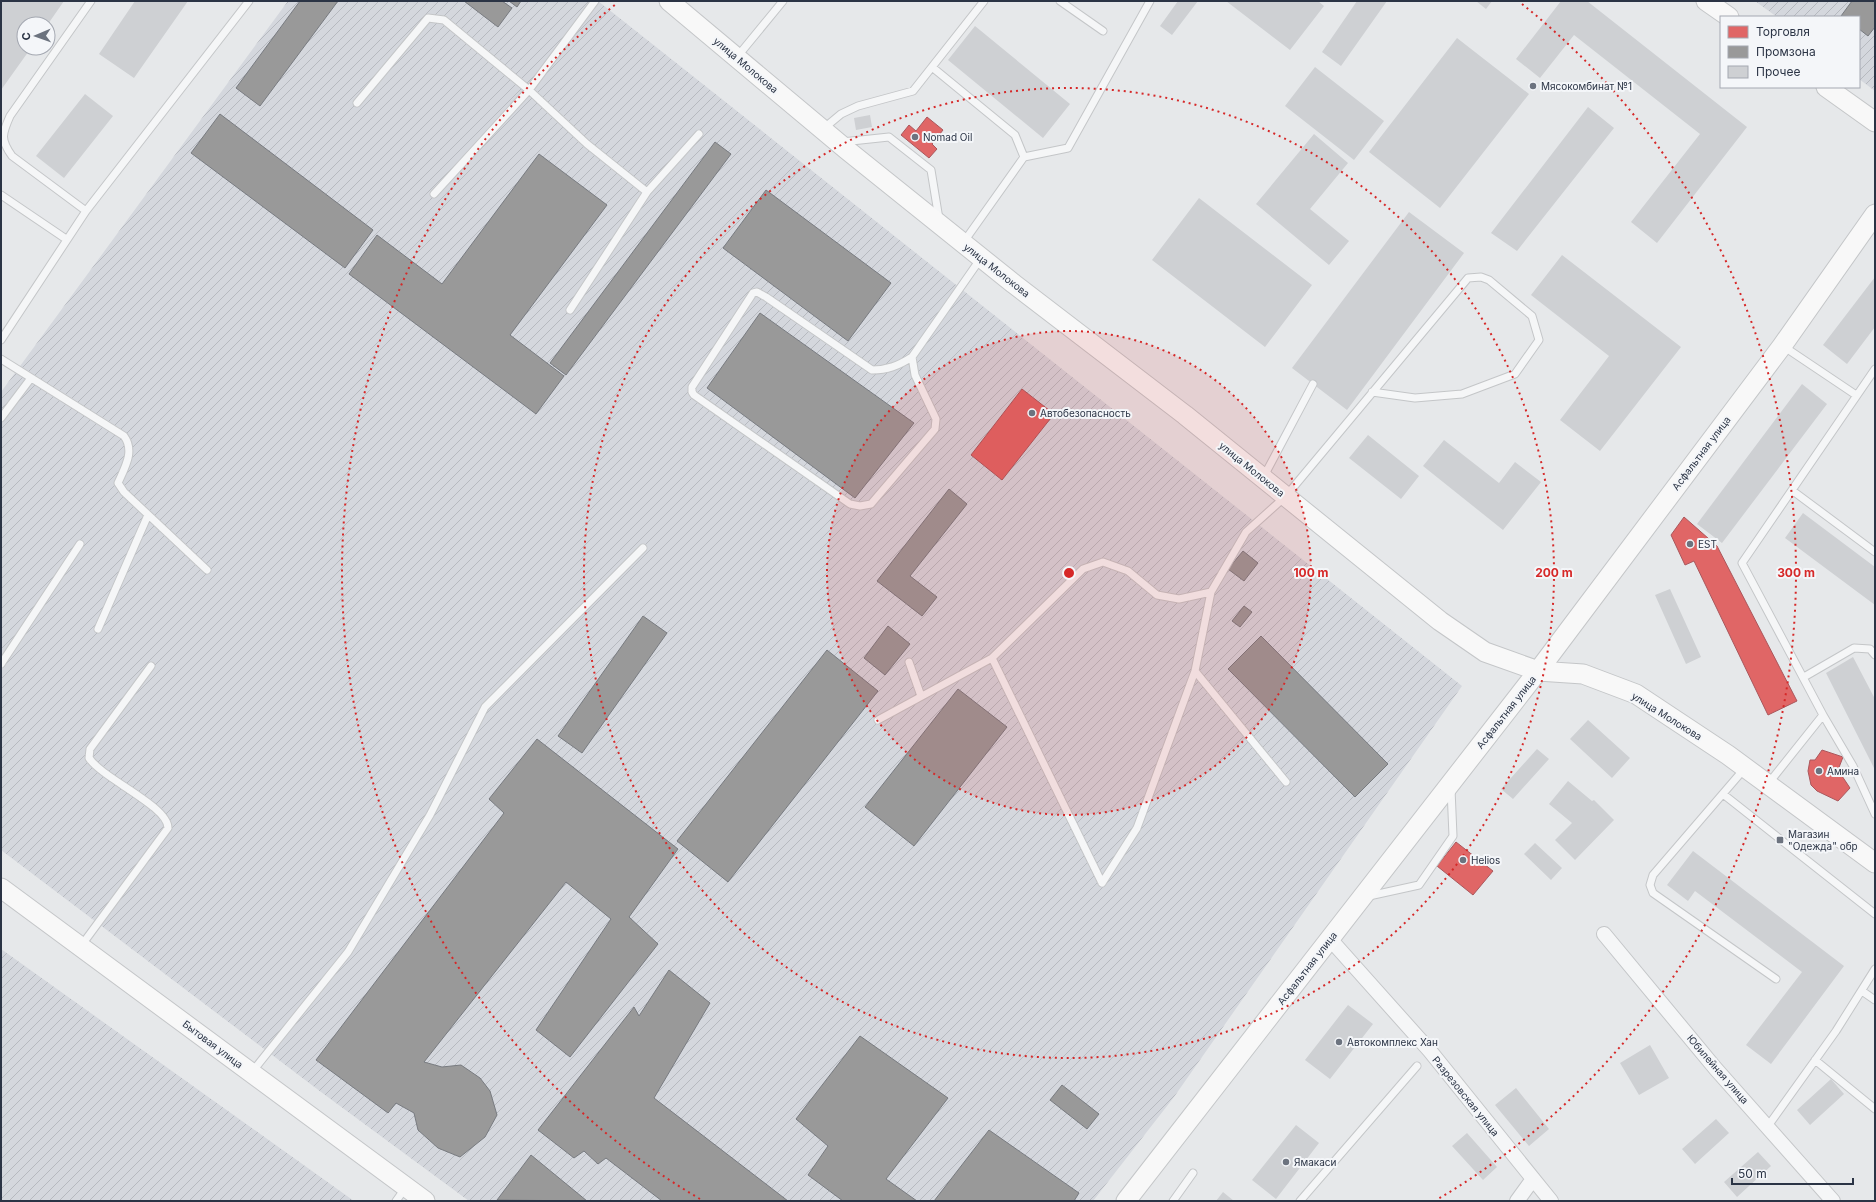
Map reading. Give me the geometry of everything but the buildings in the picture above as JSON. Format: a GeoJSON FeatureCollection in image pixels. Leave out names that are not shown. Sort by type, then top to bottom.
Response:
{"type":"FeatureCollection","features":[{"type":"Feature","properties":{"kind":"main road","name":"улица Молокова"},"geometry":{"type":"LineString","coordinates":[[670,1],[822,129],[940,225],[1185,415],[1440,622],[1485,652],[1538,671],[1584,674],[1636,694],[1768,784],[1875,863]]}},
{"type":"Feature","properties":{"kind":"main road"},"geometry":{"type":"LineString","coordinates":[[1706,1],[1728,16]]}},
{"type":"Feature","properties":{"kind":"main road"},"geometry":{"type":"LineString","coordinates":[[1827,88],[1875,122]]}},
{"type":"Feature","properties":{"kind":"main road","name":"Асфальтная улица"},"geometry":{"type":"LineString","coordinates":[[1126,1201],[1538,671],[1782,346],[1875,214]]}},
{"type":"Feature","properties":{"kind":"main road","name":"Бытовая улица"},"geometry":{"type":"LineString","coordinates":[[1,888],[252,1072],[401,1194],[425,1201]]}},
{"type":"Feature","properties":{"kind":"street","name":"Юбилейная улица"},"geometry":{"type":"LineString","coordinates":[[1604,934],[1715,1068],[1833,1201]]}},
{"type":"Feature","properties":{"kind":"street","name":"Разрезовская улица"},"geometry":{"type":"LineString","coordinates":[[1330,939],[1430,1051],[1551,1201]]}},
{"type":"Feature","properties":{"kind":"street"},"geometry":{"type":"LineString","coordinates":[[1517,1201],[1533,1179]]}},
{"type":"Feature","properties":{"kind":"lane"},"geometry":{"type":"LineString","coordinates":[[86,211],[12,156],[4,147],[1,136],[10,116],[92,1]]}},
{"type":"Feature","properties":{"kind":"lane"},"geometry":{"type":"LineString","coordinates":[[1,340],[66,239],[86,211],[249,1]]}},
{"type":"Feature","properties":{"kind":"lane"},"geometry":{"type":"LineString","coordinates":[[434,194],[529,90],[595,1]]}},
{"type":"Feature","properties":{"kind":"lane"},"geometry":{"type":"LineString","coordinates":[[737,57],[783,1]]}},
{"type":"Feature","properties":{"kind":"lane"},"geometry":{"type":"LineString","coordinates":[[822,129],[841,114],[858,106],[913,92],[984,1]]}},
{"type":"Feature","properties":{"kind":"lane"},"geometry":{"type":"LineString","coordinates":[[1060,1],[1103,31]]}},
{"type":"Feature","properties":{"kind":"lane"},"geometry":{"type":"LineString","coordinates":[[963,243],[1024,157],[1068,148],[1150,1]]}},
{"type":"Feature","properties":{"kind":"lane"},"geometry":{"type":"LineString","coordinates":[[357,103],[428,18],[444,20],[529,90],[587,144],[647,192]]}},
{"type":"Feature","properties":{"kind":"lane"},"geometry":{"type":"LineString","coordinates":[[932,67],[1015,135],[1024,157]]}},
{"type":"Feature","properties":{"kind":"lane"},"geometry":{"type":"LineString","coordinates":[[570,310],[647,192],[699,134]]}},
{"type":"Feature","properties":{"kind":"lane"},"geometry":{"type":"LineString","coordinates":[[838,142],[889,137],[931,170],[940,225]]}},
{"type":"Feature","properties":{"kind":"lane"},"geometry":{"type":"LineString","coordinates":[[1,195],[66,239]]}},
{"type":"Feature","properties":{"kind":"lane"},"geometry":{"type":"LineString","coordinates":[[912,357],[915,375],[936,419],[936,424],[934,429],[871,504],[860,506],[850,504],[694,395],[692,392],[692,387],[753,293],[757,292],[872,370],[890,368],[902,364],[912,357],[981,258]]}},
{"type":"Feature","properties":{"kind":"lane"},"geometry":{"type":"LineString","coordinates":[[992,658],[1102,883],[1137,828],[1195,671],[1211,592],[1246,532],[1286,496],[1372,392],[1468,278],[1481,277],[1489,280],[1532,316],[1539,340],[1515,374],[1462,394],[1415,398],[1372,392]]}},
{"type":"Feature","properties":{"kind":"lane"},"geometry":{"type":"LineString","coordinates":[[1782,346],[1856,395]]}},
{"type":"Feature","properties":{"kind":"lane"},"geometry":{"type":"LineString","coordinates":[[1,359],[124,436],[129,442],[130,456],[118,483],[124,492],[207,570]]}},
{"type":"Feature","properties":{"kind":"lane"},"geometry":{"type":"LineString","coordinates":[[1875,369],[1856,395],[1793,491],[1742,563],[1823,715],[1853,766],[1875,814]]}},
{"type":"Feature","properties":{"kind":"lane"},"geometry":{"type":"LineString","coordinates":[[1,418],[31,378]]}},
{"type":"Feature","properties":{"kind":"lane"},"geometry":{"type":"LineString","coordinates":[[1263,478],[1313,384]]}},
{"type":"Feature","properties":{"kind":"lane"},"geometry":{"type":"LineString","coordinates":[[1793,491],[1875,552]]}},
{"type":"Feature","properties":{"kind":"lane"},"geometry":{"type":"LineString","coordinates":[[98,629],[148,515]]}},
{"type":"Feature","properties":{"kind":"lane"},"geometry":{"type":"LineString","coordinates":[[1,664],[80,544]]}},
{"type":"Feature","properties":{"kind":"lane"},"geometry":{"type":"LineString","coordinates":[[252,1072],[348,952],[430,815],[485,707],[643,548]]}},
{"type":"Feature","properties":{"kind":"lane"},"geometry":{"type":"LineString","coordinates":[[878,720],[992,658],[1083,569],[1103,562],[1128,571],[1157,595],[1179,599],[1211,592]]}},
{"type":"Feature","properties":{"kind":"lane"},"geometry":{"type":"LineString","coordinates":[[1804,677],[1854,648],[1872,647],[1875,655]]}},
{"type":"Feature","properties":{"kind":"lane"},"geometry":{"type":"LineString","coordinates":[[909,662],[921,696]]}},
{"type":"Feature","properties":{"kind":"lane"},"geometry":{"type":"LineString","coordinates":[[81,946],[168,828],[168,822],[152,806],[98,768],[89,758],[90,749],[151,666]]}},
{"type":"Feature","properties":{"kind":"lane"},"geometry":{"type":"LineString","coordinates":[[1195,671],[1286,782]]}},
{"type":"Feature","properties":{"kind":"lane"},"geometry":{"type":"LineString","coordinates":[[1768,784],[1823,715]]}},
{"type":"Feature","properties":{"kind":"lane"},"geometry":{"type":"LineString","coordinates":[[1745,768],[1653,875],[1650,885],[1653,893],[1776,979]]}},
{"type":"Feature","properties":{"kind":"lane"},"geometry":{"type":"LineString","coordinates":[[1363,897],[1419,885],[1453,836],[1451,782]]}},
{"type":"Feature","properties":{"kind":"lane"},"geometry":{"type":"LineString","coordinates":[[1723,794],[1875,914]]}},
{"type":"Feature","properties":{"kind":"lane"},"geometry":{"type":"LineString","coordinates":[[1768,1126],[1815,1060],[1862,991],[1875,969]]}},
{"type":"Feature","properties":{"kind":"lane"},"geometry":{"type":"LineString","coordinates":[[1862,991],[1875,1000]]}},
{"type":"Feature","properties":{"kind":"lane"},"geometry":{"type":"LineString","coordinates":[[1815,1060],[1875,1109]]}},
{"type":"Feature","properties":{"kind":"lane"},"geometry":{"type":"LineString","coordinates":[[1300,1201],[1417,1066]]}},
{"type":"Feature","properties":{"kind":"lane"},"geometry":{"type":"LineString","coordinates":[[1173,1201],[1194,1173]]}},
{"type":"Feature","properties":{"kind":"shaded area"},"geometry":{"type":"Polygon","coordinates":[[[288,1],[598,1],[1462,686],[1174,1097],[1093,1201],[469,1201],[321,1092],[1,850],[1,392],[288,1]]]}},
{"type":"Feature","properties":{"kind":"shaded area"},"geometry":{"type":"Polygon","coordinates":[[[1755,1],[1875,1],[1875,91],[1860,80],[1860,16],[1776,16],[1755,1]]]}},
{"type":"Feature","properties":{"kind":"shaded area"},"geometry":{"type":"Polygon","coordinates":[[[1,949],[354,1201],[1,1201],[1,949]]]}},
{"type":"Feature","properties":{"kind":"place","name":"Мясокомбинат №1"},"geometry":{"type":"Point","coordinates":[1533,86]}},
{"type":"Feature","properties":{"kind":"place","name":"Nomad Oil"},"geometry":{"type":"Point","coordinates":[915,137]}},
{"type":"Feature","properties":{"kind":"place","name":"Автобезопасность"},"geometry":{"type":"Point","coordinates":[1032,413]}},
{"type":"Feature","properties":{"kind":"place","name":"EST"},"geometry":{"type":"Point","coordinates":[1690,544]}},
{"type":"Feature","properties":{"kind":"place","name":"Амина"},"geometry":{"type":"Point","coordinates":[1819,771]}},
{"type":"Feature","properties":{"kind":"place","name":"Магазин \"Одежда\" обр"},"geometry":{"type":"Point","coordinates":[1780,840]}},
{"type":"Feature","properties":{"kind":"place","name":"Helios"},"geometry":{"type":"Point","coordinates":[1463,860]}},
{"type":"Feature","properties":{"kind":"place","name":"Автокомплекс Хан"},"geometry":{"type":"Point","coordinates":[1339,1042]}},
{"type":"Feature","properties":{"kind":"place","name":"Ямакаси"},"geometry":{"type":"Point","coordinates":[1286,1162]}}]}
